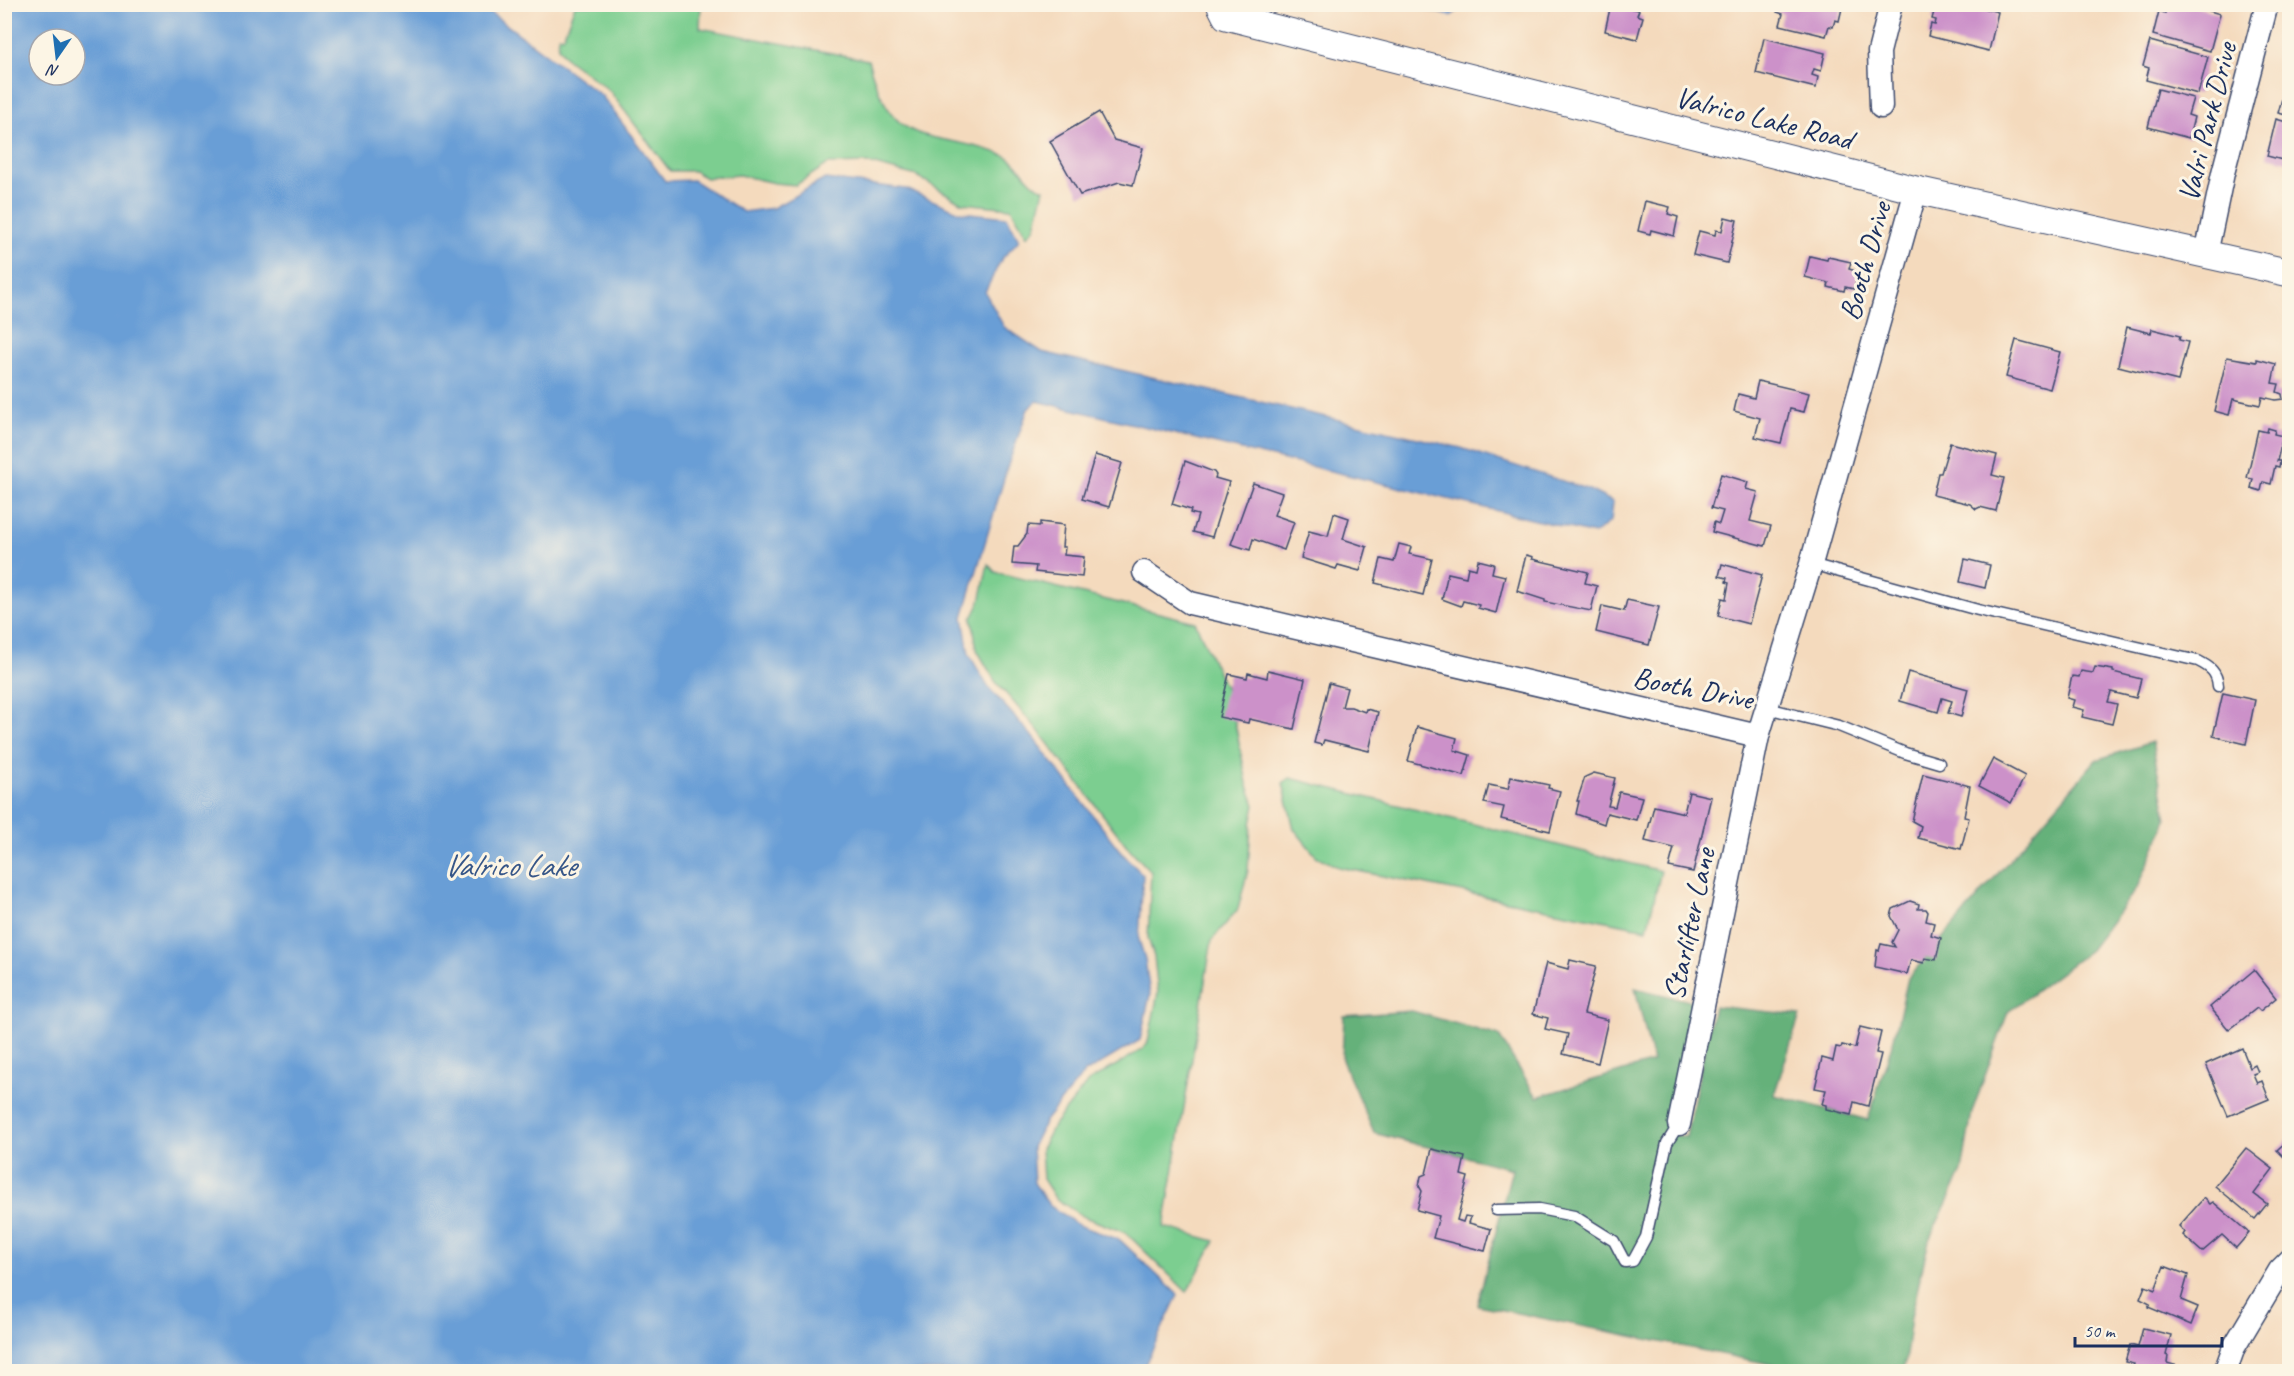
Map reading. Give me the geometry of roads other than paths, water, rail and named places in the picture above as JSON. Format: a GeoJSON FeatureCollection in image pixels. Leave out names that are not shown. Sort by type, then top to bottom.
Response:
{"type":"FeatureCollection","features":[{"type":"Feature","properties":{"kind":"street"},"geometry":{"type":"LineString","coordinates":[[1881,107],[1879,52],[1891,4]]}},
{"type":"Feature","properties":{"kind":"street","name":"Valri Park Drive"},"geometry":{"type":"LineString","coordinates":[[2206,254],[2223,173],[2267,4]]}},
{"type":"Feature","properties":{"kind":"street","name":"Valrico Lake Road"},"geometry":{"type":"LineString","coordinates":[[1223,10],[1916,190],[2289,273]]}},
{"type":"Feature","properties":{"kind":"street","name":"Booth Drive"},"geometry":{"type":"LineString","coordinates":[[1144,572],[1190,603],[1758,736],[1811,564],[1916,190]]}},
{"type":"Feature","properties":{"kind":"street","name":"Starlifter Lane"},"geometry":{"type":"LineString","coordinates":[[1679,1124],[1758,736]]}},
{"type":"Feature","properties":{"kind":"street"},"geometry":{"type":"LineString","coordinates":[[2225,1371],[2234,1347],[2280,1270],[2289,1260]]}},
{"type":"Feature","properties":{"kind":"lane"},"geometry":{"type":"LineString","coordinates":[[1811,564],[1978,610],[2198,661],[2210,668],[2217,676],[2218,686]]}},
{"type":"Feature","properties":{"kind":"lane"},"geometry":{"type":"LineString","coordinates":[[1767,708],[1839,726],[1905,753],[1939,763]]}},
{"type":"Feature","properties":{"kind":"lane"},"geometry":{"type":"LineString","coordinates":[[1496,1210],[1539,1209],[1574,1216],[1614,1241],[1625,1262],[1633,1261],[1646,1237],[1666,1143],[1679,1124]]}},
{"type":"Feature","properties":{"kind":"water","name":"Valrico Lake"},"geometry":{"type":"Polygon","coordinates":[[[5,4],[480,5],[602,96],[665,181],[693,180],[743,212],[773,208],[825,179],[906,189],[960,212],[1007,217],[1019,240],[1001,260],[985,292],[1004,327],[1042,352],[1461,448],[1587,489],[1613,502],[1611,521],[1594,534],[1037,401],[1028,409],[1009,462],[963,617],[969,654],[988,687],[1031,735],[1121,852],[1143,875],[1139,940],[1145,959],[1150,995],[1140,1040],[1083,1074],[1045,1121],[1032,1147],[1034,1183],[1049,1205],[1078,1225],[1120,1240],[1178,1295],[1142,1371],[5,1371],[5,4]]]}},
{"type":"Feature","properties":{"kind":"water"},"geometry":{"type":"Polygon","coordinates":[[[1406,5],[1465,5],[1451,16],[1406,5]]]}}]}
